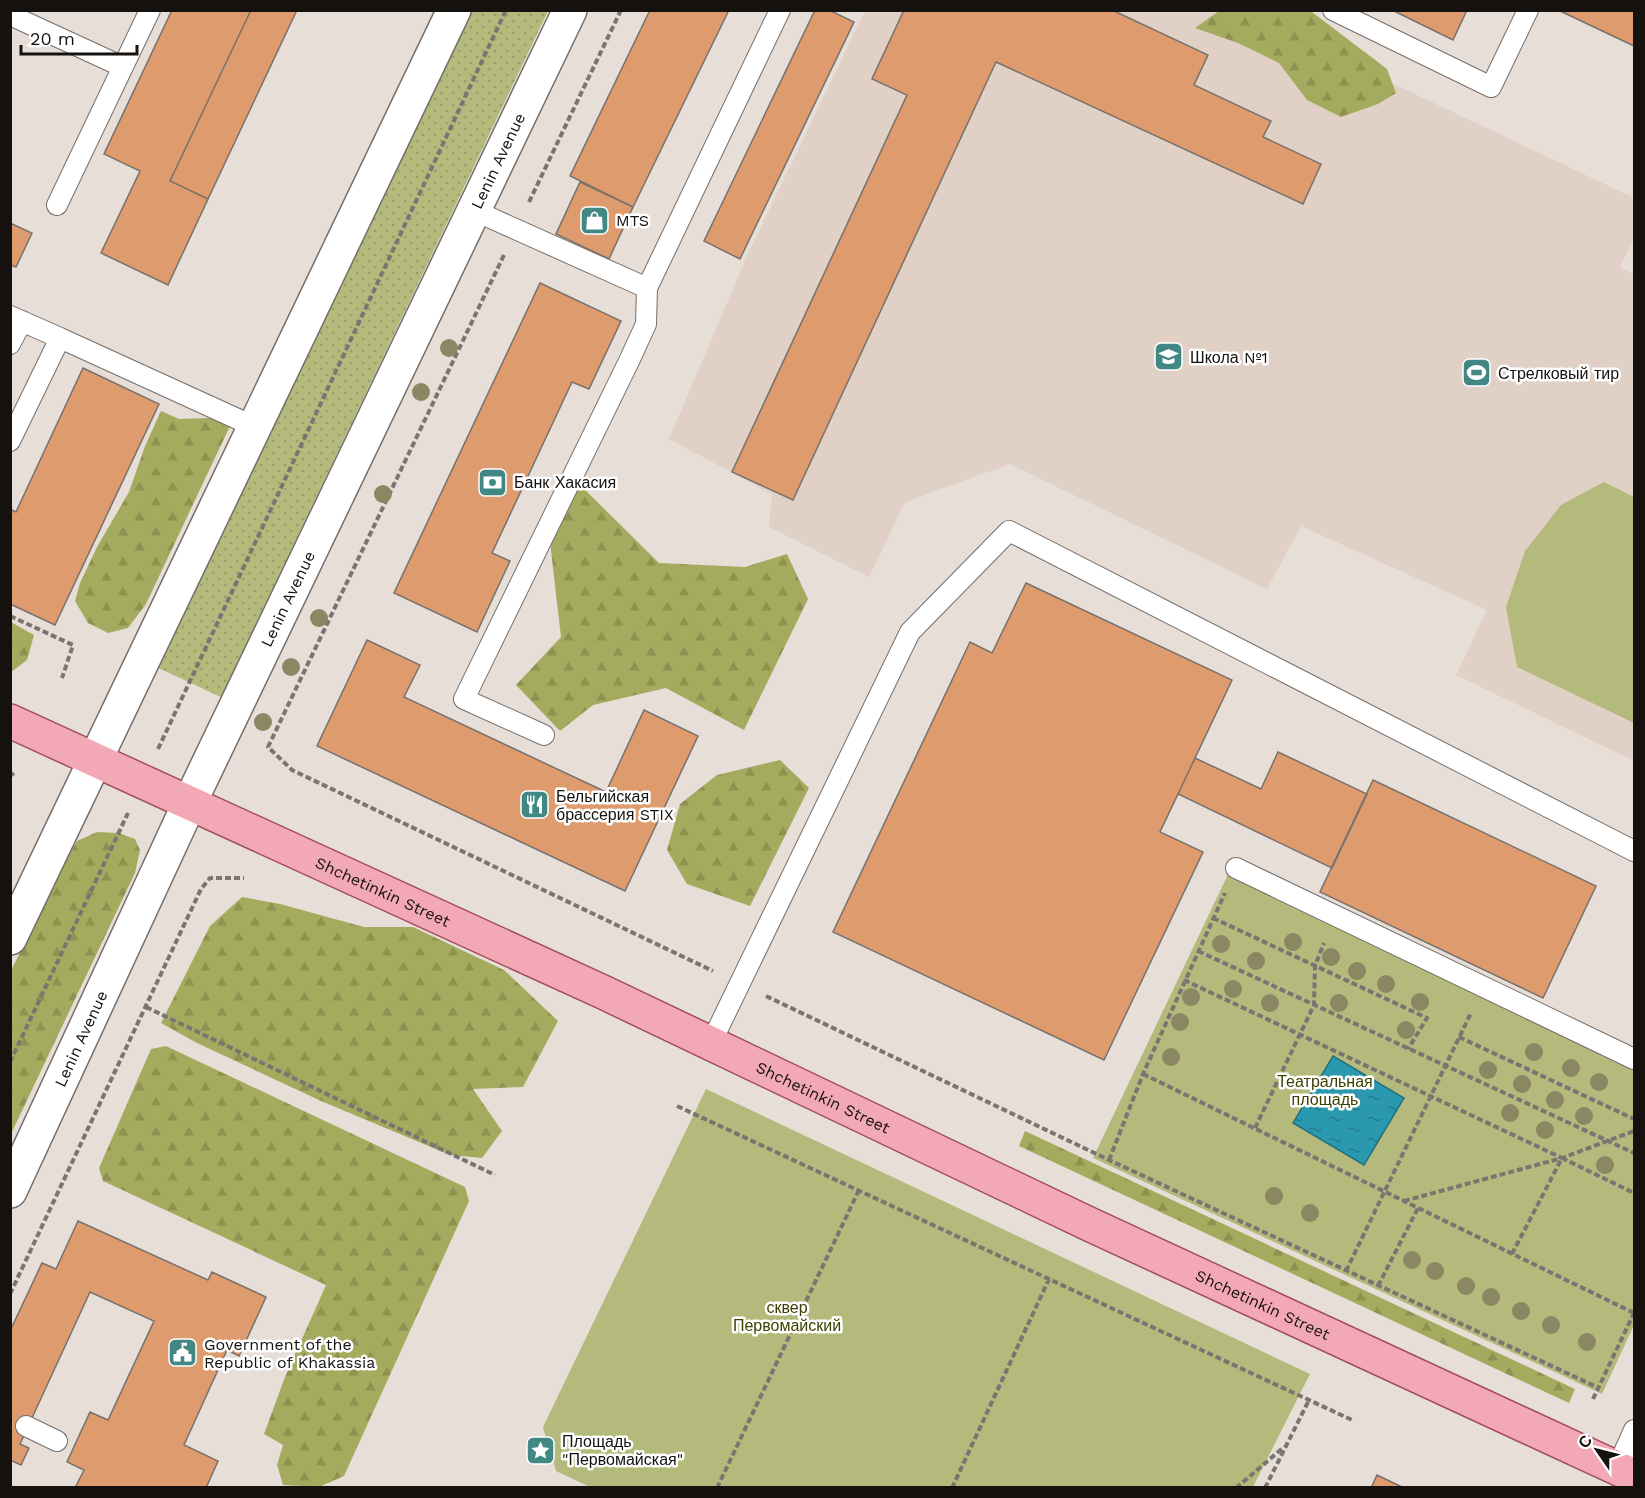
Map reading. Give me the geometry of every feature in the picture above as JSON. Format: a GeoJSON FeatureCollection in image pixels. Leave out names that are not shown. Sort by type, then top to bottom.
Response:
{"type":"FeatureCollection","features":[{"type":"Feature","properties":{"kind":"main road","name":"Shchetinkin Street"},"geometry":{"type":"LineString","coordinates":[[10,721],[711,1043],[1089,1224],[1626,1472]]}},
{"type":"Feature","properties":{"kind":"street"},"geometry":{"type":"LineString","coordinates":[[10,938],[454,10]]}},
{"type":"Feature","properties":{"kind":"street","name":"Lenin Avenue"},"geometry":{"type":"LineString","coordinates":[[10,1191],[190,802],[570,10]]}},
{"type":"Feature","properties":{"kind":"lane"},"geometry":{"type":"LineString","coordinates":[[57,205],[150,10]]}},
{"type":"Feature","properties":{"kind":"lane"},"geometry":{"type":"LineString","coordinates":[[544,735],[464,699],[630,359],[646,324],[647,288],[780,10]]}},
{"type":"Feature","properties":{"kind":"lane"},"geometry":{"type":"LineString","coordinates":[[1333,10],[1491,87],[1528,10]]}},
{"type":"Feature","properties":{"kind":"lane"},"geometry":{"type":"LineString","coordinates":[[10,15],[123,67]]}},
{"type":"Feature","properties":{"kind":"lane"},"geometry":{"type":"LineString","coordinates":[[473,210],[647,288]]}},
{"type":"Feature","properties":{"kind":"lane"},"geometry":{"type":"LineString","coordinates":[[10,344],[16,318],[255,428]]}},
{"type":"Feature","properties":{"kind":"lane"},"geometry":{"type":"LineString","coordinates":[[10,441],[60,338]]}},
{"type":"Feature","properties":{"kind":"lane"},"geometry":{"type":"LineString","coordinates":[[711,1043],[910,632],[1009,531],[1635,851]]}},
{"type":"Feature","properties":{"kind":"lane"},"geometry":{"type":"LineString","coordinates":[[1236,868],[1635,1059]]}},
{"type":"Feature","properties":{"kind":"lane"},"geometry":{"type":"LineString","coordinates":[[26,1426],[57,1441]]}},
{"type":"Feature","properties":{"kind":"lane"},"geometry":{"type":"LineString","coordinates":[[1626,1472],[1635,1431]]}},
{"type":"Feature","properties":{"kind":"path"},"geometry":{"type":"LineString","coordinates":[[10,1062],[506,10]]}},
{"type":"Feature","properties":{"kind":"path"},"geometry":{"type":"LineString","coordinates":[[621,10],[268,747],[292,770],[1109,1160],[1599,1388]]}},
{"type":"Feature","properties":{"kind":"path"},"geometry":{"type":"LineString","coordinates":[[10,616],[74,645],[62,678]]}},
{"type":"Feature","properties":{"kind":"path"},"geometry":{"type":"LineString","coordinates":[[1109,1160],[1143,1074],[1236,868]]}},
{"type":"Feature","properties":{"kind":"path"},"geometry":{"type":"LineString","coordinates":[[10,1294],[201,889],[210,878],[244,878]]}},
{"type":"Feature","properties":{"kind":"path"},"geometry":{"type":"LineString","coordinates":[[1213,918],[1427,1018],[1408,1049]]}},
{"type":"Feature","properties":{"kind":"path"},"geometry":{"type":"LineString","coordinates":[[1255,1128],[1314,1005],[1315,966],[1327,936]]}},
{"type":"Feature","properties":{"kind":"path"},"geometry":{"type":"LineString","coordinates":[[1198,951],[1635,1153]]}},
{"type":"Feature","properties":{"kind":"path"},"geometry":{"type":"LineString","coordinates":[[1184,980],[1635,1193]]}},
{"type":"Feature","properties":{"kind":"path"},"geometry":{"type":"LineString","coordinates":[[1346,1271],[1483,987]]}},
{"type":"Feature","properties":{"kind":"path"},"geometry":{"type":"LineString","coordinates":[[146,1007],[495,1175]]}},
{"type":"Feature","properties":{"kind":"path"},"geometry":{"type":"LineString","coordinates":[[1459,1037],[1635,1119]]}},
{"type":"Feature","properties":{"kind":"path"},"geometry":{"type":"LineString","coordinates":[[1143,1074],[1634,1312],[1593,1399]]}},
{"type":"Feature","properties":{"kind":"path"},"geometry":{"type":"LineString","coordinates":[[677,1106],[1352,1420]]}},
{"type":"Feature","properties":{"kind":"path"},"geometry":{"type":"LineString","coordinates":[[1404,1201],[1562,1158],[1635,1131]]}},
{"type":"Feature","properties":{"kind":"path"},"geometry":{"type":"LineString","coordinates":[[1512,1254],[1562,1158]]}},
{"type":"Feature","properties":{"kind":"path"},"geometry":{"type":"LineString","coordinates":[[717,1488],[859,1190]]}},
{"type":"Feature","properties":{"kind":"path"},"geometry":{"type":"LineString","coordinates":[[1378,1286],[1418,1208]]}},
{"type":"Feature","properties":{"kind":"path"},"geometry":{"type":"LineString","coordinates":[[952,1488],[1049,1279]]}},
{"type":"Feature","properties":{"kind":"path"},"geometry":{"type":"LineString","coordinates":[[1265,1488],[1310,1400]]}},
{"type":"Feature","properties":{"kind":"path"},"geometry":{"type":"LineString","coordinates":[[1236,1488],[1287,1445]]}},
{"type":"Feature","properties":{"kind":"shaded area","name":"Школа №1"},"geometry":{"type":"Polygon","coordinates":[[[865,11],[1240,11],[1634,198],[1634,238],[1620,267],[1634,275],[1634,761],[1456,675],[1487,610],[1301,526],[1267,589],[1010,464],[905,502],[869,577],[769,527],[772,494],[669,439],[747,256],[865,11]]]}},
{"type":"Feature","properties":{"kind":"green space"},"geometry":{"type":"Polygon","coordinates":[[[1308,10],[1387,69],[1396,93],[1378,104],[1341,117],[1307,100],[1279,63],[1238,43],[1195,28],[1219,11],[1308,10]]]}},
{"type":"Feature","properties":{"kind":"green space"},"geometry":{"type":"Polygon","coordinates":[[[464,11],[548,11],[221,697],[156,667],[464,11]]]}},
{"type":"Feature","properties":{"kind":"green space"},"geometry":{"type":"Polygon","coordinates":[[[161,411],[179,419],[210,418],[230,426],[146,604],[128,628],[108,633],[88,623],[75,601],[80,583],[97,547],[129,492],[145,446],[161,411]]]}},
{"type":"Feature","properties":{"kind":"green space"},"geometry":{"type":"Polygon","coordinates":[[[572,477],[659,563],[745,567],[787,554],[808,599],[744,730],[666,688],[593,705],[560,731],[516,685],[561,637],[550,542],[572,477]]]}},
{"type":"Feature","properties":{"kind":"green space"},"geometry":{"type":"Polygon","coordinates":[[[1604,482],[1634,497],[1634,723],[1517,667],[1506,607],[1525,551],[1561,505],[1604,482]]]}},
{"type":"Feature","properties":{"kind":"green space"},"geometry":{"type":"Polygon","coordinates":[[[11,622],[34,635],[27,660],[11,672],[11,622]]]}},
{"type":"Feature","properties":{"kind":"green space"},"geometry":{"type":"Polygon","coordinates":[[[780,760],[809,788],[750,906],[687,884],[667,850],[680,804],[717,775],[780,760]]]}},
{"type":"Feature","properties":{"kind":"green space"},"geometry":{"type":"Polygon","coordinates":[[[97,832],[118,833],[135,839],[140,850],[135,873],[11,1134],[10,973],[58,874],[77,841],[97,832]]]}},
{"type":"Feature","properties":{"kind":"green space","name":"Театральная площадь"},"geometry":{"type":"Polygon","coordinates":[[[1231,868],[1634,1061],[1634,1325],[1602,1394],[1093,1158],[1231,868]]]}},
{"type":"Feature","properties":{"kind":"green space"},"geometry":{"type":"Polygon","coordinates":[[[242,897],[280,904],[364,927],[413,927],[504,970],[558,1021],[523,1087],[473,1089],[502,1131],[482,1158],[450,1155],[321,1101],[197,1043],[161,1023],[210,926],[242,897]]]}},
{"type":"Feature","properties":{"kind":"green space"},"geometry":{"type":"Polygon","coordinates":[[[166,1046],[465,1187],[469,1201],[344,1476],[319,1487],[283,1485],[277,1465],[283,1445],[264,1434],[285,1377],[326,1285],[103,1181],[99,1168],[151,1049],[166,1046]]]}},
{"type":"Feature","properties":{"kind":"green space","name":"сквер Первомайский"},"geometry":{"type":"Polygon","coordinates":[[[706,1089],[1310,1374],[1253,1487],[592,1488],[556,1471],[543,1427],[706,1089]]]}},
{"type":"Feature","properties":{"kind":"green space"},"geometry":{"type":"Polygon","coordinates":[[[1025,1131],[1575,1389],[1569,1403],[1019,1146],[1025,1131]]]}},
{"type":"Feature","properties":{"kind":"water"},"geometry":{"type":"Polygon","coordinates":[[[1333,1056],[1404,1098],[1364,1165],[1293,1123],[1333,1056]]]}},
{"type":"Feature","properties":{"kind":"building"},"geometry":{"type":"Polygon","coordinates":[[[172,10],[251,10],[170,181],[208,199],[168,285],[101,253],[140,171],[104,154],[172,10]]]}},
{"type":"Feature","properties":{"kind":"building"},"geometry":{"type":"Polygon","coordinates":[[[251,10],[297,10],[208,199],[170,181],[251,10]]]}},
{"type":"Feature","properties":{"kind":"building"},"geometry":{"type":"Polygon","coordinates":[[[650,10],[729,10],[633,207],[570,176],[650,10]]]}},
{"type":"Feature","properties":{"kind":"building"},"geometry":{"type":"Polygon","coordinates":[[[815,10],[829,10],[854,22],[740,259],[704,241],[815,10]]]}},
{"type":"Feature","properties":{"kind":"building"},"geometry":{"type":"Polygon","coordinates":[[[904,10],[1112,10],[1208,55],[1194,85],[1271,121],[1263,137],[1321,164],[1303,204],[996,62],[793,500],[732,472],[907,95],[872,79],[904,10]]]}},
{"type":"Feature","properties":{"kind":"building"},"geometry":{"type":"Polygon","coordinates":[[[1392,10],[1467,10],[1453,40],[1392,10]]]}},
{"type":"Feature","properties":{"kind":"building"},"geometry":{"type":"Polygon","coordinates":[[[1558,10],[1634,10],[1634,46],[1558,10]]]}},
{"type":"Feature","properties":{"kind":"building","name":"MTS"},"geometry":{"type":"Polygon","coordinates":[[[580,182],[633,207],[609,259],[556,234],[580,182]]]}},
{"type":"Feature","properties":{"kind":"building"},"geometry":{"type":"Polygon","coordinates":[[[10,223],[32,233],[16,267],[10,265],[10,223]]]}},
{"type":"Feature","properties":{"kind":"building"},"geometry":{"type":"Polygon","coordinates":[[[540,283],[621,321],[589,389],[572,382],[492,553],[510,561],[477,632],[394,593],[540,283]]]}},
{"type":"Feature","properties":{"kind":"building"},"geometry":{"type":"Polygon","coordinates":[[[83,368],[159,404],[55,625],[10,604],[10,509],[16,512],[83,368]]]}},
{"type":"Feature","properties":{"kind":"building"},"geometry":{"type":"Polygon","coordinates":[[[1026,583],[1232,680],[1160,832],[1203,852],[1104,1060],[833,932],[970,642],[992,653],[1026,583]]]}},
{"type":"Feature","properties":{"kind":"building"},"geometry":{"type":"Polygon","coordinates":[[[367,640],[420,665],[404,697],[606,792],[644,710],[698,736],[625,891],[317,746],[367,640]]]}},
{"type":"Feature","properties":{"kind":"building"},"geometry":{"type":"Polygon","coordinates":[[[1278,752],[1367,794],[1332,868],[1178,794],[1195,758],[1261,789],[1278,752]]]}},
{"type":"Feature","properties":{"kind":"building"},"geometry":{"type":"Polygon","coordinates":[[[1373,780],[1596,886],[1543,998],[1320,892],[1373,780]]]}},
{"type":"Feature","properties":{"kind":"building","name":"Government of the Republic of Khakassia"},"geometry":{"type":"Polygon","coordinates":[[[78,1221],[208,1280],[212,1272],[266,1297],[239,1356],[227,1350],[184,1445],[218,1461],[206,1488],[75,1488],[84,1470],[67,1462],[90,1412],[108,1420],[154,1321],[90,1292],[20,1444],[29,1448],[21,1465],[10,1460],[10,1331],[42,1263],[56,1269],[78,1221]]]}},
{"type":"Feature","properties":{"kind":"building"},"geometry":{"type":"Polygon","coordinates":[[[1377,1475],[1404,1488],[1371,1488],[1377,1475]]]}},
{"type":"Feature","properties":{"kind":"place","name":"MTS"},"geometry":{"type":"Point","coordinates":[595,220]}},
{"type":"Feature","properties":{"kind":"place","name":"Школа №1"},"geometry":{"type":"Point","coordinates":[1169,357]}},
{"type":"Feature","properties":{"kind":"place","name":"Стрелковый тир"},"geometry":{"type":"Point","coordinates":[1477,373]}},
{"type":"Feature","properties":{"kind":"place","name":"Банк Хакасия"},"geometry":{"type":"Point","coordinates":[493,482]}},
{"type":"Feature","properties":{"kind":"place","name":"Бельгийская брассерия STIX"},"geometry":{"type":"Point","coordinates":[535,805]}},
{"type":"Feature","properties":{"kind":"place","name":"Government of the Republic of Khakassia"},"geometry":{"type":"Point","coordinates":[183,1353]}},
{"type":"Feature","properties":{"kind":"place","name":"Площадь \"Первомайская\""},"geometry":{"type":"Point","coordinates":[541,1450]}}]}
